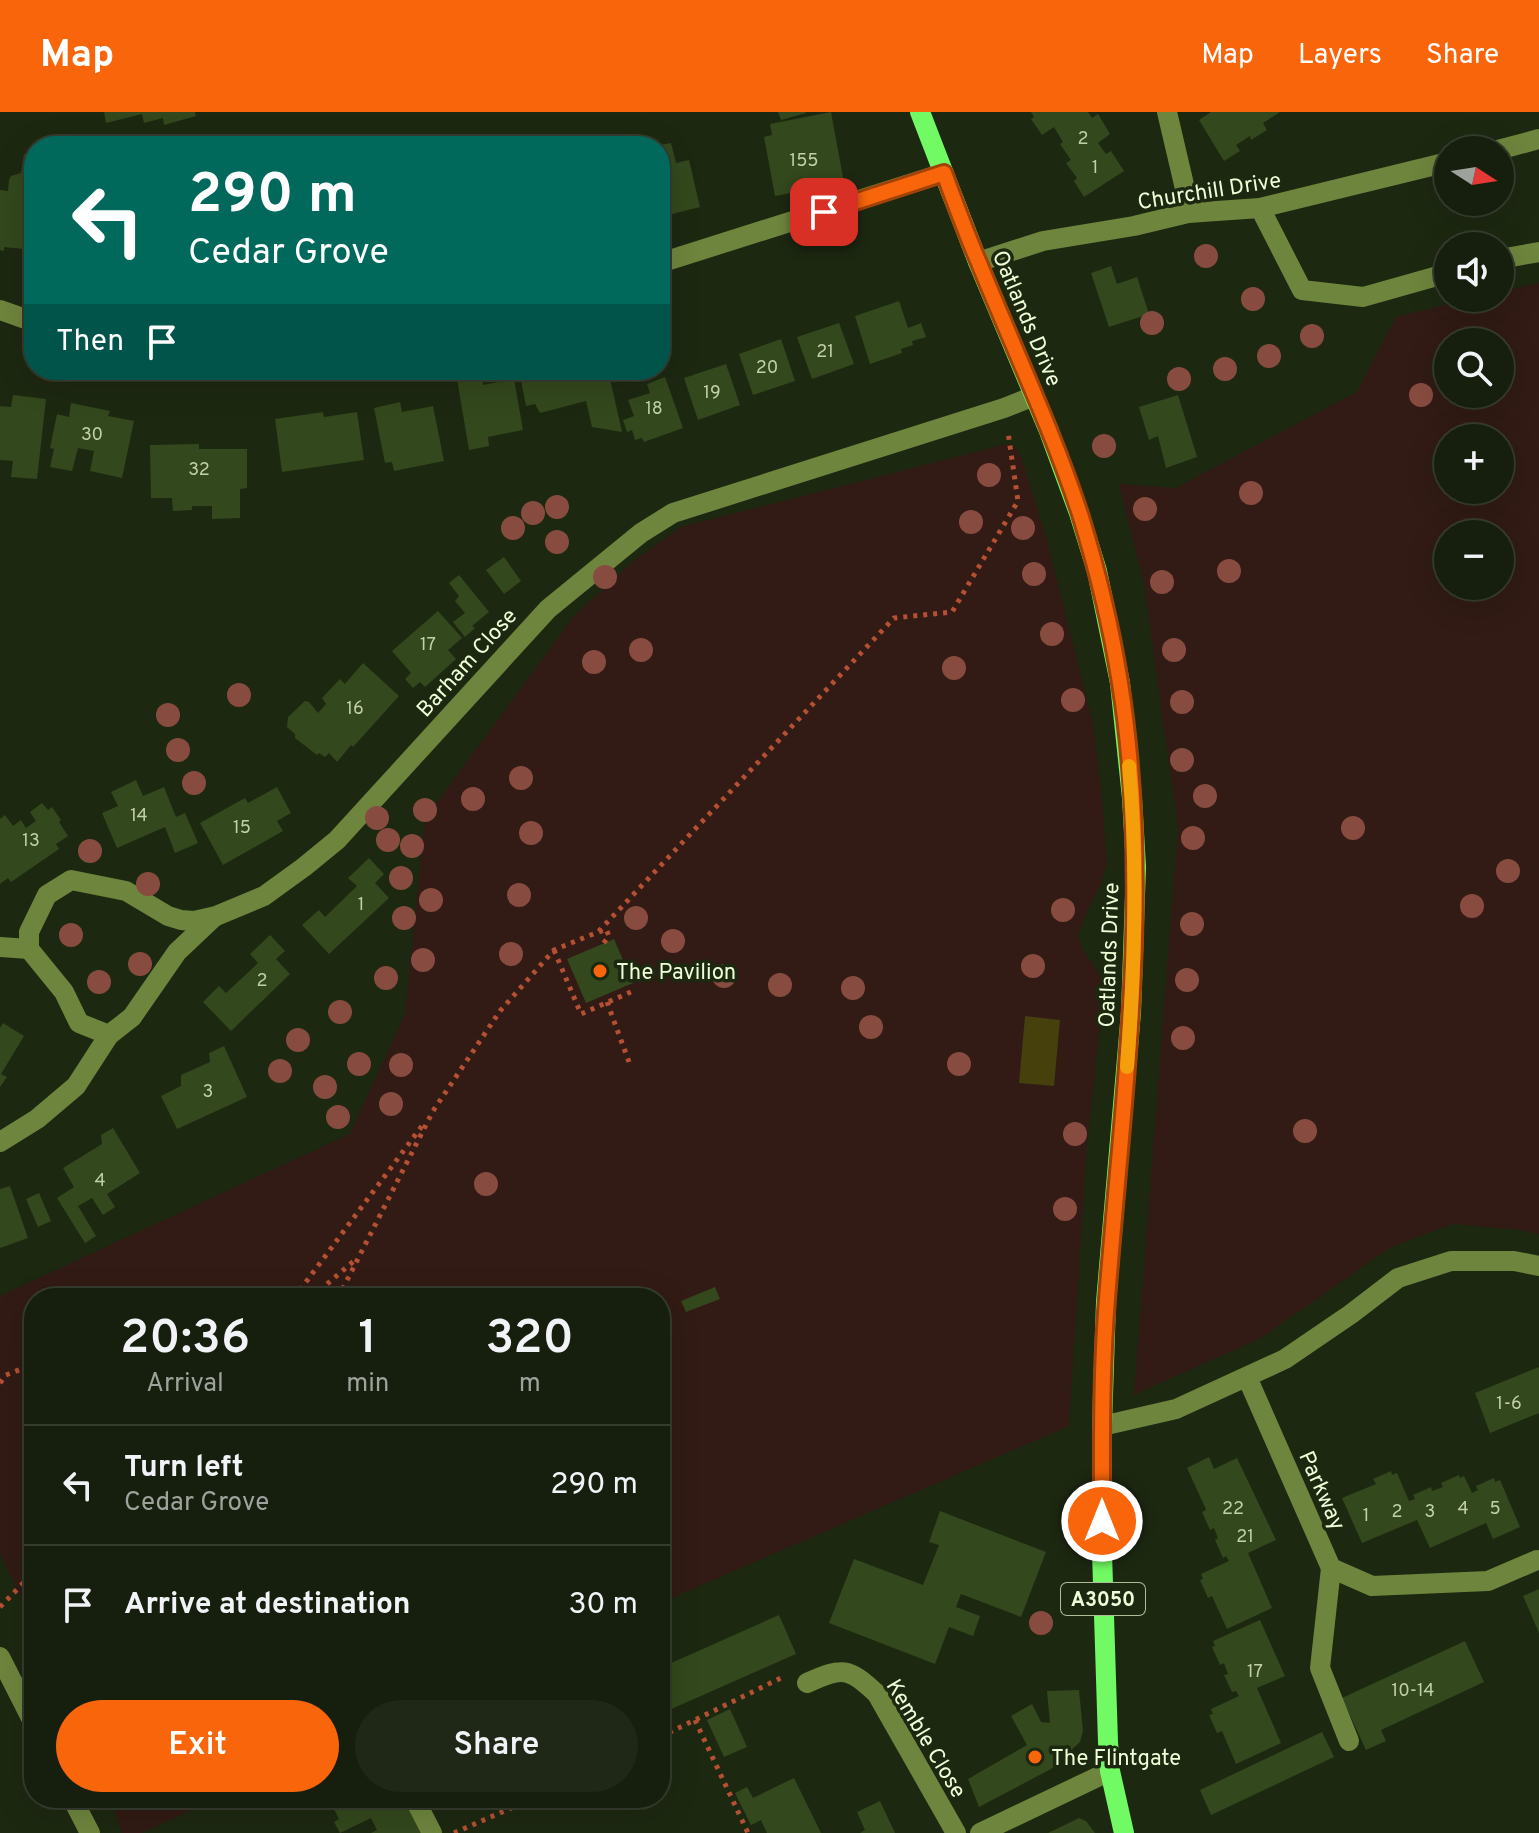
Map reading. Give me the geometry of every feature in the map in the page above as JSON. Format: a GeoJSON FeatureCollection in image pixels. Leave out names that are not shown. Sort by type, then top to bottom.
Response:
{"type":"FeatureCollection","features":[{"type":"Feature","properties":{"kind":"main road","name":"Oatlands Drive"},"geometry":{"type":"LineString","coordinates":[[920,112],[1079,513],[1097,571],[1120,683],[1136,867],[1131,1012],[1106,1302],[1102,1552],[1110,1771],[1124,1833]]}},
{"type":"Feature","properties":{"kind":"street"},"geometry":{"type":"LineString","coordinates":[[1167,112],[1188,213]]}},
{"type":"Feature","properties":{"kind":"street"},"geometry":{"type":"LineString","coordinates":[[1514,146],[1539,139]]}},
{"type":"Feature","properties":{"kind":"street","name":"Churchill Drive"},"geometry":{"type":"LineString","coordinates":[[978,262],[1043,241],[1134,226],[1188,213],[1260,208],[1434,165]]}},
{"type":"Feature","properties":{"kind":"street"},"geometry":{"type":"LineString","coordinates":[[670,260],[944,173]]}},
{"type":"Feature","properties":{"kind":"street"},"geometry":{"type":"LineString","coordinates":[[1260,208],[1302,290],[1363,297],[1434,277]]}},
{"type":"Feature","properties":{"kind":"street"},"geometry":{"type":"LineString","coordinates":[[1514,256],[1539,252]]}},
{"type":"Feature","properties":{"kind":"street"},"geometry":{"type":"LineString","coordinates":[[0,310],[24,318]]}},
{"type":"Feature","properties":{"kind":"street","name":"Barham Close"},"geometry":{"type":"LineString","coordinates":[[29,949],[29,932],[47,895],[71,880],[126,891],[168,916],[181,920],[194,921],[216,916],[264,896],[337,840],[548,609],[641,533],[673,513],[1034,396]]}},
{"type":"Feature","properties":{"kind":"street"},"geometry":{"type":"LineString","coordinates":[[0,1142],[37,1119],[76,1086],[109,1035],[132,1017],[177,952],[216,916]]}},
{"type":"Feature","properties":{"kind":"street"},"geometry":{"type":"LineString","coordinates":[[0,947],[29,949],[64,992],[79,1023],[109,1035]]}},
{"type":"Feature","properties":{"kind":"street"},"geometry":{"type":"LineString","coordinates":[[1102,1426],[1176,1409],[1285,1359],[1398,1278],[1451,1261],[1514,1261],[1539,1266]]}},
{"type":"Feature","properties":{"kind":"street","name":"Parkway"},"geometry":{"type":"LineString","coordinates":[[1247,1377],[1331,1568]]}},
{"type":"Feature","properties":{"kind":"street"},"geometry":{"type":"LineString","coordinates":[[1349,1741],[1320,1668],[1331,1568],[1372,1586],[1430,1584],[1488,1581],[1537,1560]]}},
{"type":"Feature","properties":{"kind":"street"},"geometry":{"type":"LineString","coordinates":[[0,1657],[24,1704]]}},
{"type":"Feature","properties":{"kind":"street","name":"Kemble Close"},"geometry":{"type":"LineString","coordinates":[[807,1683],[835,1671],[858,1676],[877,1694],[956,1833]]}},
{"type":"Feature","properties":{"kind":"street"},"geometry":{"type":"LineString","coordinates":[[980,1833],[1110,1771]]}},
{"type":"Feature","properties":{"kind":"street"},"geometry":{"type":"LineString","coordinates":[[77,1808],[90,1833]]}},
{"type":"Feature","properties":{"kind":"street"},"geometry":{"type":"LineString","coordinates":[[419,1808],[432,1833]]}},
{"type":"Feature","properties":{"kind":"path"},"geometry":{"type":"LineString","coordinates":[[301,1288],[433,1111],[500,1011],[554,950],[598,932],[894,618],[952,612],[1018,501],[1004,408]]}},
{"type":"Feature","properties":{"kind":"path"},"geometry":{"type":"LineString","coordinates":[[554,950],[581,1014],[633,991]]}},
{"type":"Feature","properties":{"kind":"path"},"geometry":{"type":"LineString","coordinates":[[607,1002],[629,1062]]}},
{"type":"Feature","properties":{"kind":"path"},"geometry":{"type":"LineString","coordinates":[[343,1288],[433,1111]]}},
{"type":"Feature","properties":{"kind":"path"},"geometry":{"type":"LineString","coordinates":[[322,1288],[358,1258]]}},
{"type":"Feature","properties":{"kind":"path"},"geometry":{"type":"LineString","coordinates":[[0,1383],[6,1375],[24,1368]]}},
{"type":"Feature","properties":{"kind":"path"},"geometry":{"type":"LineString","coordinates":[[0,1607],[24,1582]]}},
{"type":"Feature","properties":{"kind":"path"},"geometry":{"type":"LineString","coordinates":[[670,1732],[796,1670],[807,1683]]}},
{"type":"Feature","properties":{"kind":"path"},"geometry":{"type":"LineString","coordinates":[[695,1720],[748,1833]]}},
{"type":"Feature","properties":{"kind":"path"},"geometry":{"type":"LineString","coordinates":[[454,1833],[511,1808]]}},
{"type":"Feature","properties":{"kind":"shaded area"},"geometry":{"type":"Polygon","coordinates":[[[1539,283],[1539,1234],[1453,1224],[1391,1247],[1261,1338],[1134,1395],[1178,828],[1144,584],[1119,484],[1176,488],[1357,392],[1396,317],[1434,308],[1434,312],[1514,312],[1514,289],[1539,283]]]}},
{"type":"Feature","properties":{"kind":"shaded area"},"geometry":{"type":"Polygon","coordinates":[[[1011,443],[1021,457],[1045,533],[1092,719],[1107,863],[1078,936],[1083,950],[1105,982],[1087,1145],[1069,1426],[670,1599],[670,1288],[24,1288],[24,1605],[0,1552],[0,1296],[350,1134],[405,1014],[425,819],[574,616],[635,560],[681,527],[1011,443]]]}},
{"type":"Feature","properties":{"kind":"shaded area"},"geometry":{"type":"Polygon","coordinates":[[[1025,1016],[1060,1020],[1054,1086],[1019,1083],[1025,1016]]]}},
{"type":"Feature","properties":{"kind":"shaded area"},"geometry":{"type":"Polygon","coordinates":[[[114,1808],[197,1808],[141,1833],[122,1833],[114,1808]]]}},
{"type":"Feature","properties":{"kind":"building"},"geometry":{"type":"Polygon","coordinates":[[[104,112],[195,112],[196,116],[164,125],[163,118],[144,123],[142,114],[106,123],[104,112]]]}},
{"type":"Feature","properties":{"kind":"building"},"geometry":{"type":"Polygon","coordinates":[[[778,112],[805,112],[806,113],[781,120],[778,112]]]}},
{"type":"Feature","properties":{"kind":"building"},"geometry":{"type":"Polygon","coordinates":[[[831,112],[844,183],[775,196],[764,137],[772,135],[770,124],[831,112]]]}},
{"type":"Feature","properties":{"kind":"building"},"geometry":{"type":"Polygon","coordinates":[[[1031,112],[1088,112],[1092,118],[1098,114],[1110,134],[1098,143],[1106,154],[1111,151],[1124,171],[1084,197],[1074,181],[1077,178],[1066,163],[1071,160],[1060,144],[1063,142],[1054,127],[1042,135],[1031,119],[1034,117],[1031,112]]]}},
{"type":"Feature","properties":{"kind":"building"},"geometry":{"type":"Polygon","coordinates":[[[1211,112],[1280,112],[1263,123],[1267,130],[1236,145],[1240,151],[1224,161],[1199,120],[1211,112]]]}},
{"type":"Feature","properties":{"kind":"building"},"geometry":{"type":"Polygon","coordinates":[[[670,143],[676,163],[689,160],[700,207],[672,214],[670,207],[670,143]]]}},
{"type":"Feature","properties":{"kind":"building"},"geometry":{"type":"Polygon","coordinates":[[[24,154],[24,249],[4,247],[4,251],[0,250],[0,190],[8,191],[11,176],[21,173],[24,154]]]}},
{"type":"Feature","properties":{"kind":"building"},"geometry":{"type":"Polygon","coordinates":[[[1111,266],[1117,284],[1137,277],[1149,314],[1109,327],[1091,273],[1111,266]]]}},
{"type":"Feature","properties":{"kind":"building"},"geometry":{"type":"Polygon","coordinates":[[[899,301],[908,328],[921,323],[926,337],[912,341],[913,345],[901,349],[902,353],[870,364],[855,316],[899,301]]]}},
{"type":"Feature","properties":{"kind":"building"},"geometry":{"type":"Polygon","coordinates":[[[839,323],[854,364],[812,379],[797,337],[839,323]]]}},
{"type":"Feature","properties":{"kind":"building"},"geometry":{"type":"Polygon","coordinates":[[[781,339],[795,381],[753,395],[739,354],[781,339]]]}},
{"type":"Feature","properties":{"kind":"building"},"geometry":{"type":"Polygon","coordinates":[[[726,364],[740,405],[698,420],[684,378],[726,364]]]}},
{"type":"Feature","properties":{"kind":"building"},"geometry":{"type":"Polygon","coordinates":[[[457,380],[482,380],[483,385],[514,380],[523,430],[488,437],[489,446],[469,450],[457,380]]]}},
{"type":"Feature","properties":{"kind":"building"},"geometry":{"type":"Polygon","coordinates":[[[521,380],[610,380],[622,432],[592,427],[586,401],[540,413],[535,404],[526,406],[521,380]]]}},
{"type":"Feature","properties":{"kind":"building"},"geometry":{"type":"Polygon","coordinates":[[[666,380],[683,428],[644,442],[642,438],[635,440],[632,430],[627,432],[623,420],[634,416],[628,400],[650,393],[647,384],[666,380]]]}},
{"type":"Feature","properties":{"kind":"building"},"geometry":{"type":"Polygon","coordinates":[[[13,395],[46,399],[37,479],[11,477],[13,461],[0,460],[0,406],[11,407],[13,395]]]}},
{"type":"Feature","properties":{"kind":"building"},"geometry":{"type":"Polygon","coordinates":[[[1178,395],[1197,457],[1166,468],[1158,436],[1149,440],[1139,407],[1178,395]]]}},
{"type":"Feature","properties":{"kind":"building"},"geometry":{"type":"Polygon","coordinates":[[[400,402],[402,412],[433,406],[444,461],[394,471],[392,462],[385,463],[374,408],[400,402]]]}},
{"type":"Feature","properties":{"kind":"building"},"geometry":{"type":"Polygon","coordinates":[[[71,403],[110,411],[108,416],[134,421],[122,478],[90,471],[94,451],[78,448],[72,471],[50,467],[54,449],[50,448],[57,414],[69,417],[71,403]]]}},
{"type":"Feature","properties":{"kind":"building"},"geometry":{"type":"Polygon","coordinates":[[[323,412],[324,417],[357,412],[364,460],[282,472],[275,419],[323,412]]]}},
{"type":"Feature","properties":{"kind":"building"},"geometry":{"type":"Polygon","coordinates":[[[199,444],[199,449],[247,449],[247,488],[240,489],[240,518],[212,519],[212,506],[192,506],[192,510],[173,511],[172,498],[151,498],[150,445],[199,444]]]}},
{"type":"Feature","properties":{"kind":"building"},"geometry":{"type":"Polygon","coordinates":[[[504,557],[521,581],[504,594],[486,570],[504,557]]]}},
{"type":"Feature","properties":{"kind":"building"},"geometry":{"type":"Polygon","coordinates":[[[459,575],[489,612],[472,626],[475,628],[465,637],[453,622],[465,613],[455,601],[459,596],[449,583],[459,575]]]}},
{"type":"Feature","properties":{"kind":"building"},"geometry":{"type":"Polygon","coordinates":[[[438,611],[462,638],[448,650],[456,659],[425,687],[420,682],[413,688],[405,679],[411,673],[392,651],[438,611]]]}},
{"type":"Feature","properties":{"kind":"building"},"geometry":{"type":"Polygon","coordinates":[[[363,663],[399,696],[337,762],[329,753],[325,757],[319,753],[317,755],[295,738],[287,727],[288,717],[305,701],[318,713],[326,704],[322,698],[340,679],[345,684],[363,663]]]}},
{"type":"Feature","properties":{"kind":"building"},"geometry":{"type":"Polygon","coordinates":[[[136,780],[143,796],[164,787],[176,817],[185,813],[198,843],[175,853],[165,827],[117,848],[102,813],[118,806],[111,792],[136,780]]]}},
{"type":"Feature","properties":{"kind":"building"},"geometry":{"type":"Polygon","coordinates":[[[277,787],[291,813],[277,821],[283,831],[223,865],[200,823],[245,798],[248,803],[277,787]]]}},
{"type":"Feature","properties":{"kind":"building"},"geometry":{"type":"Polygon","coordinates":[[[42,803],[48,810],[52,807],[68,836],[56,844],[59,849],[11,882],[8,878],[0,884],[0,819],[5,815],[13,826],[21,820],[26,828],[36,821],[30,812],[42,803]]]}},
{"type":"Feature","properties":{"kind":"building"},"geometry":{"type":"Polygon","coordinates":[[[369,858],[384,874],[375,883],[389,898],[329,954],[302,925],[319,910],[325,917],[357,886],[348,878],[369,858]]]}},
{"type":"Feature","properties":{"kind":"building"},"geometry":{"type":"Polygon","coordinates":[[[270,935],[285,951],[276,959],[290,974],[231,1031],[203,1002],[219,986],[226,993],[258,963],[250,954],[270,935]]]}},
{"type":"Feature","properties":{"kind":"building","name":"The Pavilion"},"geometry":{"type":"Polygon","coordinates":[[[614,939],[633,983],[586,1003],[567,959],[614,939]]]}},
{"type":"Feature","properties":{"kind":"building"},"geometry":{"type":"Polygon","coordinates":[[[3,1023],[24,1036],[1,1074],[7,1077],[0,1087],[0,1028],[3,1023]]]}},
{"type":"Feature","properties":{"kind":"building"},"geometry":{"type":"Polygon","coordinates":[[[224,1046],[247,1097],[177,1129],[161,1096],[181,1086],[181,1075],[210,1062],[209,1053],[224,1046]]]}},
{"type":"Feature","properties":{"kind":"building"},"geometry":{"type":"Polygon","coordinates":[[[113,1128],[140,1173],[107,1194],[115,1207],[103,1215],[92,1198],[78,1206],[96,1236],[85,1243],[57,1198],[74,1187],[63,1168],[102,1144],[101,1135],[113,1128]]]}},
{"type":"Feature","properties":{"kind":"building"},"geometry":{"type":"Polygon","coordinates":[[[10,1186],[28,1238],[0,1248],[0,1189],[10,1186]]]}},
{"type":"Feature","properties":{"kind":"building"},"geometry":{"type":"Polygon","coordinates":[[[39,1193],[51,1221],[38,1227],[26,1199],[39,1193]]]}},
{"type":"Feature","properties":{"kind":"building"},"geometry":{"type":"Polygon","coordinates":[[[715,1287],[720,1299],[686,1312],[681,1301],[715,1287]]]}},
{"type":"Feature","properties":{"kind":"building"},"geometry":{"type":"Polygon","coordinates":[[[1539,1367],[1539,1413],[1490,1433],[1475,1393],[1539,1367]]]}},
{"type":"Feature","properties":{"kind":"building"},"geometry":{"type":"Polygon","coordinates":[[[1209,1457],[1214,1469],[1237,1458],[1276,1540],[1248,1553],[1272,1608],[1227,1629],[1212,1596],[1208,1598],[1200,1580],[1203,1579],[1201,1574],[1229,1561],[1226,1556],[1223,1558],[1215,1540],[1218,1538],[1214,1528],[1210,1530],[1202,1512],[1206,1510],[1187,1468],[1209,1457]]]}},
{"type":"Feature","properties":{"kind":"building"},"geometry":{"type":"Polygon","coordinates":[[[1391,1471],[1392,1475],[1397,1473],[1409,1501],[1415,1499],[1413,1495],[1431,1487],[1432,1491],[1443,1487],[1441,1483],[1459,1475],[1460,1478],[1464,1476],[1472,1493],[1478,1490],[1476,1486],[1494,1478],[1495,1482],[1500,1480],[1520,1527],[1493,1539],[1486,1523],[1430,1548],[1417,1520],[1362,1543],[1342,1498],[1376,1484],[1373,1479],[1391,1471]]]}},
{"type":"Feature","properties":{"kind":"building"},"geometry":{"type":"Polygon","coordinates":[[[940,1511],[1046,1552],[1021,1617],[961,1594],[956,1607],[980,1616],[973,1636],[949,1627],[935,1664],[829,1623],[854,1559],[923,1585],[939,1545],[929,1542],[940,1511]]]}},
{"type":"Feature","properties":{"kind":"building"},"geometry":{"type":"Polygon","coordinates":[[[1539,1589],[1539,1633],[1523,1596],[1539,1589]]]}},
{"type":"Feature","properties":{"kind":"building"},"geometry":{"type":"Polygon","coordinates":[[[779,1615],[796,1654],[670,1710],[670,1664],[779,1615]]]}},
{"type":"Feature","properties":{"kind":"building"},"geometry":{"type":"Polygon","coordinates":[[[1260,1620],[1285,1676],[1257,1688],[1281,1743],[1236,1764],[1222,1731],[1217,1733],[1209,1715],[1213,1714],[1211,1709],[1239,1696],[1236,1691],[1232,1692],[1224,1675],[1228,1674],[1224,1663],[1220,1665],[1212,1647],[1215,1646],[1213,1641],[1260,1620]]]}},
{"type":"Feature","properties":{"kind":"building"},"geometry":{"type":"Polygon","coordinates":[[[1465,1641],[1484,1682],[1381,1730],[1386,1741],[1366,1750],[1342,1698],[1465,1641]]]}},
{"type":"Feature","properties":{"kind":"building","name":"The Flintgate"},"geometry":{"type":"Polygon","coordinates":[[[1079,1690],[1083,1731],[1080,1742],[1051,1769],[979,1807],[968,1779],[1027,1745],[1011,1716],[1032,1704],[1041,1722],[1050,1723],[1047,1691],[1079,1690]]]}},
{"type":"Feature","properties":{"kind":"building"},"geometry":{"type":"Polygon","coordinates":[[[730,1709],[747,1747],[724,1757],[707,1720],[730,1709]]]}},
{"type":"Feature","properties":{"kind":"building"},"geometry":{"type":"Polygon","coordinates":[[[1322,1732],[1334,1757],[1211,1815],[1200,1790],[1322,1732]]]}},
{"type":"Feature","properties":{"kind":"building"},"geometry":{"type":"Polygon","coordinates":[[[794,1778],[821,1833],[767,1833],[761,1820],[751,1825],[735,1793],[747,1787],[753,1798],[794,1778]]]}},
{"type":"Feature","properties":{"kind":"building"},"geometry":{"type":"Polygon","coordinates":[[[880,1801],[895,1833],[860,1833],[865,1830],[857,1812],[880,1801]]]}},
{"type":"Feature","properties":{"kind":"building"},"geometry":{"type":"Polygon","coordinates":[[[334,1808],[409,1808],[421,1833],[371,1833],[377,1830],[371,1818],[340,1833],[334,1822],[339,1819],[334,1808]]]}},
{"type":"Feature","properties":{"kind":"building"},"geometry":{"type":"Polygon","coordinates":[[[1079,1818],[1086,1821],[1095,1833],[1048,1833],[1079,1818]]]}},
{"type":"Feature","properties":{"kind":"slow traffic"},"geometry":{"type":"LineString","coordinates":[[1127,1067],[1136,867],[1129,766]]}},
{"type":"Feature","properties":{"kind":"place","name":"The Pavilion"},"geometry":{"type":"Point","coordinates":[600,971]}},
{"type":"Feature","properties":{"kind":"place","name":"The Flintgate"},"geometry":{"type":"Point","coordinates":[1035,1757]}},
{"type":"Feature","properties":{"kind":"route"},"geometry":{"type":"LineString","coordinates":[[824,212],[944,173],[1079,513],[1097,571],[1110,631],[1127,742],[1136,867],[1131,1012],[1106,1302],[1102,1521]]}}]}
